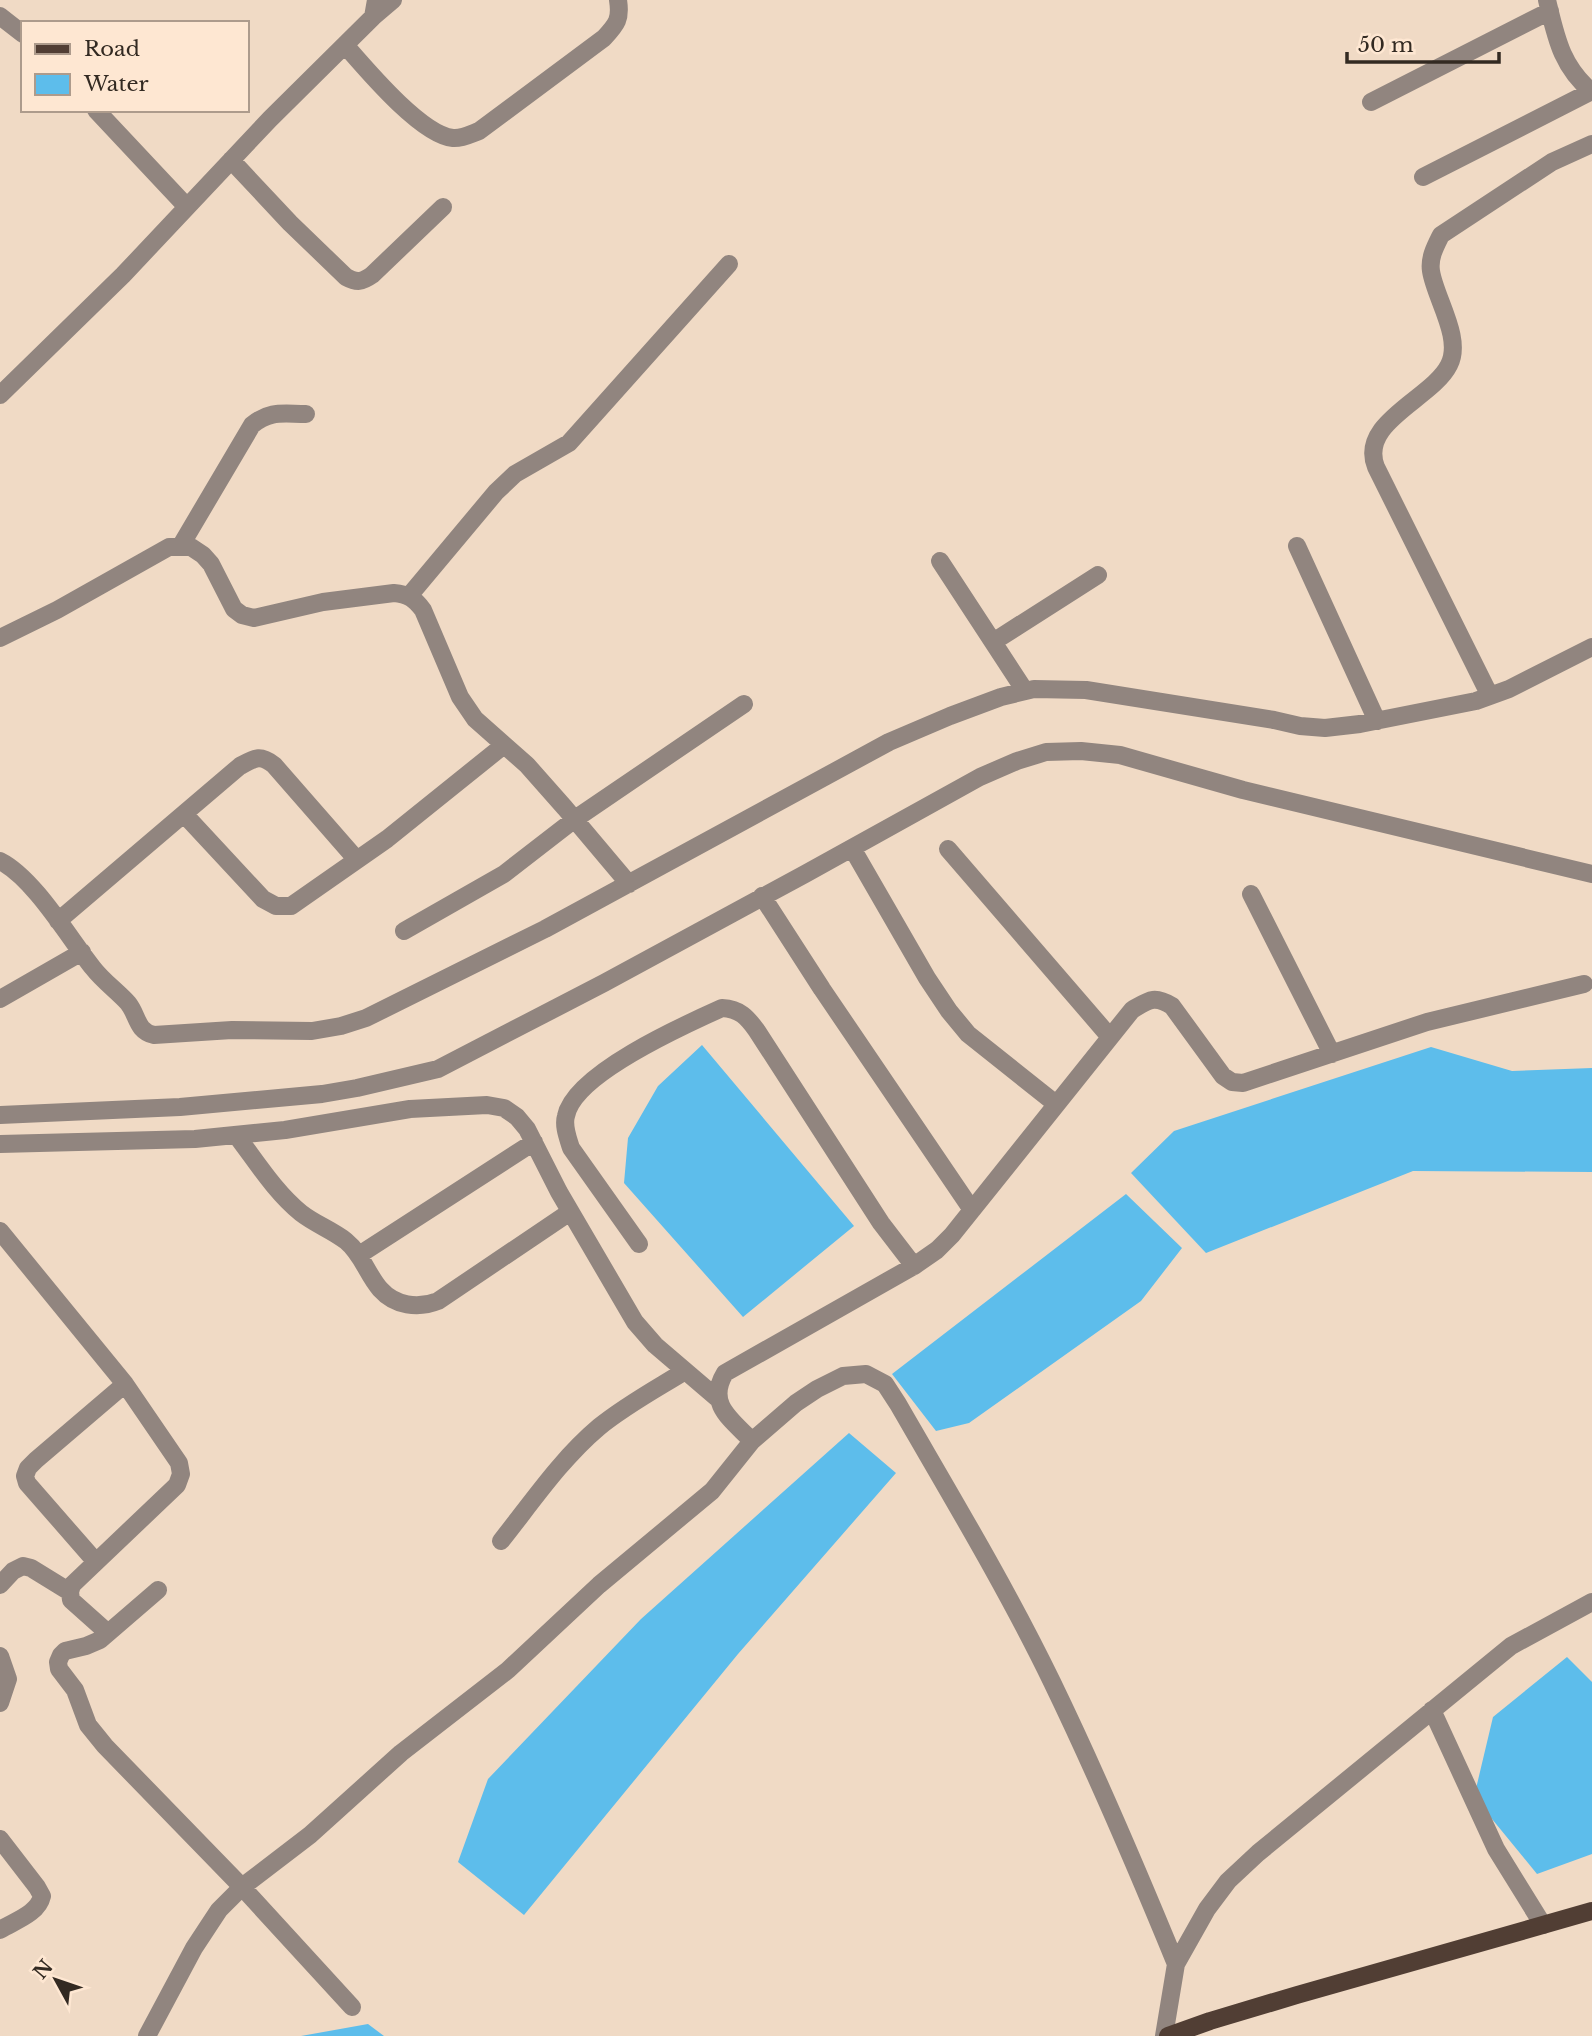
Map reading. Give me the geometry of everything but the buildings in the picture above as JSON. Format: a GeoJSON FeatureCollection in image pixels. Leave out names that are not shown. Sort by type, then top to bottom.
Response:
{"type":"FeatureCollection","features":[{"type":"Feature","properties":{"kind":"main road"},"geometry":{"type":"LineString","coordinates":[[1166,2036],[1272,2002],[1592,1911]]}},
{"type":"Feature","properties":{"kind":"street"},"geometry":{"type":"LineString","coordinates":[[0,395],[123,275],[285,103],[345,45],[375,9],[393,0]]}},
{"type":"Feature","properties":{"kind":"street"},"geometry":{"type":"LineString","coordinates":[[345,45],[381,87],[414,116],[439,133],[453,138],[467,136],[479,131],[604,38],[616,24],[620,12],[618,0]]}},
{"type":"Feature","properties":{"kind":"street"},"geometry":{"type":"LineString","coordinates":[[1371,102],[1548,6],[1557,41],[1568,67],[1592,92],[1423,177]]}},
{"type":"Feature","properties":{"kind":"street"},"geometry":{"type":"LineString","coordinates":[[0,16],[21,32]]}},
{"type":"Feature","properties":{"kind":"street"},"geometry":{"type":"LineString","coordinates":[[98,112],[187,206]]}},
{"type":"Feature","properties":{"kind":"street"},"geometry":{"type":"LineString","coordinates":[[1490,696],[1376,467],[1372,457],[1374,440],[1384,426],[1434,383],[1450,364],[1451,334],[1431,271],[1432,252],[1441,235],[1552,162],[1592,144]]}},
{"type":"Feature","properties":{"kind":"street"},"geometry":{"type":"LineString","coordinates":[[231,160],[290,223],[346,276],[356,282],[364,281],[372,275],[443,207]]}},
{"type":"Feature","properties":{"kind":"street"},"geometry":{"type":"LineString","coordinates":[[409,596],[496,492],[515,474],[569,443],[729,264]]}},
{"type":"Feature","properties":{"kind":"street"},"geometry":{"type":"LineString","coordinates":[[180,547],[252,425],[263,416],[274,413],[306,414]]}},
{"type":"Feature","properties":{"kind":"street"},"geometry":{"type":"LineString","coordinates":[[1297,546],[1377,721]]}},
{"type":"Feature","properties":{"kind":"street"},"geometry":{"type":"LineString","coordinates":[[0,638],[57,610],[169,547],[191,547],[203,555],[211,564],[234,609],[242,615],[254,618],[323,602],[394,593],[409,596],[423,610],[460,697],[475,719],[527,765],[629,884]]}},
{"type":"Feature","properties":{"kind":"street"},"geometry":{"type":"LineString","coordinates":[[940,561],[1025,691]]}},
{"type":"Feature","properties":{"kind":"street"},"geometry":{"type":"LineString","coordinates":[[993,642],[1098,575]]}},
{"type":"Feature","properties":{"kind":"street"},"geometry":{"type":"LineString","coordinates":[[0,862],[28,883],[92,968],[133,1009],[140,1028],[146,1033],[312,1031],[366,1018],[545,929],[889,742],[1000,697],[1034,690],[1086,690],[1325,728],[1377,721],[1476,701],[1509,690],[1592,647]]}},
{"type":"Feature","properties":{"kind":"street"},"geometry":{"type":"LineString","coordinates":[[404,931],[504,874],[575,819],[744,704]]}},
{"type":"Feature","properties":{"kind":"street"},"geometry":{"type":"LineString","coordinates":[[184,814],[263,899],[276,906],[291,906],[387,839],[505,745]]}},
{"type":"Feature","properties":{"kind":"street"},"geometry":{"type":"LineString","coordinates":[[0,1115],[180,1107],[322,1094],[438,1069],[604,983],[979,777],[1046,752],[1081,751],[1120,755],[1256,793],[1592,874]]}},
{"type":"Feature","properties":{"kind":"street"},"geometry":{"type":"LineString","coordinates":[[58,921],[240,766],[256,758],[266,758],[357,860]]}},
{"type":"Feature","properties":{"kind":"street"},"geometry":{"type":"LineString","coordinates":[[852,848],[927,978],[956,1019],[968,1034],[1056,1104]]}},
{"type":"Feature","properties":{"kind":"street"},"geometry":{"type":"LineString","coordinates":[[948,849],[1110,1037]]}},
{"type":"Feature","properties":{"kind":"street"},"geometry":{"type":"LineString","coordinates":[[1251,894],[1332,1054]]}},
{"type":"Feature","properties":{"kind":"street"},"geometry":{"type":"LineString","coordinates":[[762,896],[972,1210]]}},
{"type":"Feature","properties":{"kind":"street"},"geometry":{"type":"LineString","coordinates":[[0,999],[82,952]]}},
{"type":"Feature","properties":{"kind":"street"},"geometry":{"type":"LineString","coordinates":[[717,1398],[718,1384],[725,1373],[914,1266],[937,1250],[1132,1010],[1148,1000],[1161,999],[1172,1006],[1223,1076],[1232,1082],[1243,1083],[1427,1022],[1584,984]]}},
{"type":"Feature","properties":{"kind":"street"},"geometry":{"type":"LineString","coordinates":[[639,1244],[571,1148],[566,1132],[566,1116],[576,1096],[604,1072],[662,1035],[722,1008],[745,1016],[757,1031],[881,1223],[914,1266]]}},
{"type":"Feature","properties":{"kind":"street"},"geometry":{"type":"LineString","coordinates":[[0,1144],[195,1139],[285,1130],[410,1109],[487,1105],[504,1108],[517,1116],[527,1129],[570,1212],[635,1322],[655,1345],[717,1398],[723,1411],[752,1441]]}},
{"type":"Feature","properties":{"kind":"street"},"geometry":{"type":"LineString","coordinates":[[236,1135],[285,1199],[318,1225],[345,1241],[359,1255],[380,1289],[394,1300],[410,1306],[425,1306],[438,1301],[570,1212]]}},
{"type":"Feature","properties":{"kind":"street"},"geometry":{"type":"LineString","coordinates":[[359,1255],[534,1142]]}},
{"type":"Feature","properties":{"kind":"street"},"geometry":{"type":"LineString","coordinates":[[0,1231],[125,1384],[179,1463],[181,1474],[177,1485],[72,1585],[71,1600],[75,1606],[108,1633]]}},
{"type":"Feature","properties":{"kind":"street"},"geometry":{"type":"LineString","coordinates":[[501,1541],[556,1471],[598,1428],[622,1409],[685,1371]]}},
{"type":"Feature","properties":{"kind":"street"},"geometry":{"type":"LineString","coordinates":[[147,2036],[194,1948],[219,1909],[242,1887],[310,1835],[401,1753],[508,1670],[599,1585],[712,1491],[752,1441],[796,1403],[843,1376],[866,1374],[885,1384],[898,1404],[975,1535],[1052,1681],[1111,1808],[1177,1964]]}},
{"type":"Feature","properties":{"kind":"street"},"geometry":{"type":"LineString","coordinates":[[96,1562],[27,1483],[25,1475],[36,1460],[125,1384]]}},
{"type":"Feature","properties":{"kind":"street"},"geometry":{"type":"LineString","coordinates":[[0,1585],[13,1571],[23,1566],[31,1568],[70,1592]]}},
{"type":"Feature","properties":{"kind":"street"},"geometry":{"type":"LineString","coordinates":[[159,1590],[100,1640],[65,1651],[58,1662],[59,1669],[75,1690],[89,1725],[105,1745],[242,1887],[352,2007]]}},
{"type":"Feature","properties":{"kind":"street"},"geometry":{"type":"LineString","coordinates":[[1166,2036],[1177,1964],[1207,1909],[1228,1881],[1258,1853],[1511,1646],[1592,1602]]}},
{"type":"Feature","properties":{"kind":"street"},"geometry":{"type":"LineString","coordinates":[[0,1656],[8,1679],[0,1703]]}},
{"type":"Feature","properties":{"kind":"street"},"geometry":{"type":"LineString","coordinates":[[1432,1710],[1496,1849],[1543,1925]]}},
{"type":"Feature","properties":{"kind":"street"},"geometry":{"type":"LineString","coordinates":[[0,1839],[42,1896],[40,1904],[33,1911],[0,1930]]}},
{"type":"Feature","properties":{"kind":"water"},"geometry":{"type":"Polygon","coordinates":[[[702,1045],[854,1226],[743,1317],[624,1183],[628,1138],[658,1086],[702,1045]]]}},
{"type":"Feature","properties":{"kind":"water"},"geometry":{"type":"Polygon","coordinates":[[[1431,1047],[1512,1071],[1592,1068],[1592,1172],[1413,1171],[1206,1253],[1131,1173],[1174,1131],[1431,1047]]]}},
{"type":"Feature","properties":{"kind":"water"},"geometry":{"type":"Polygon","coordinates":[[[1126,1194],[1182,1248],[1141,1301],[969,1423],[936,1431],[892,1374],[1126,1194]]]}},
{"type":"Feature","properties":{"kind":"water"},"geometry":{"type":"Polygon","coordinates":[[[849,1433],[896,1473],[738,1654],[524,1915],[458,1862],[488,1779],[641,1619],[849,1433]]]}},
{"type":"Feature","properties":{"kind":"water"},"geometry":{"type":"Polygon","coordinates":[[[1567,1657],[1592,1682],[1592,1854],[1537,1874],[1474,1797],[1493,1717],[1567,1657]]]}},
{"type":"Feature","properties":{"kind":"water"},"geometry":{"type":"Polygon","coordinates":[[[368,2024],[384,2036],[301,2036],[368,2024]]]}}]}
